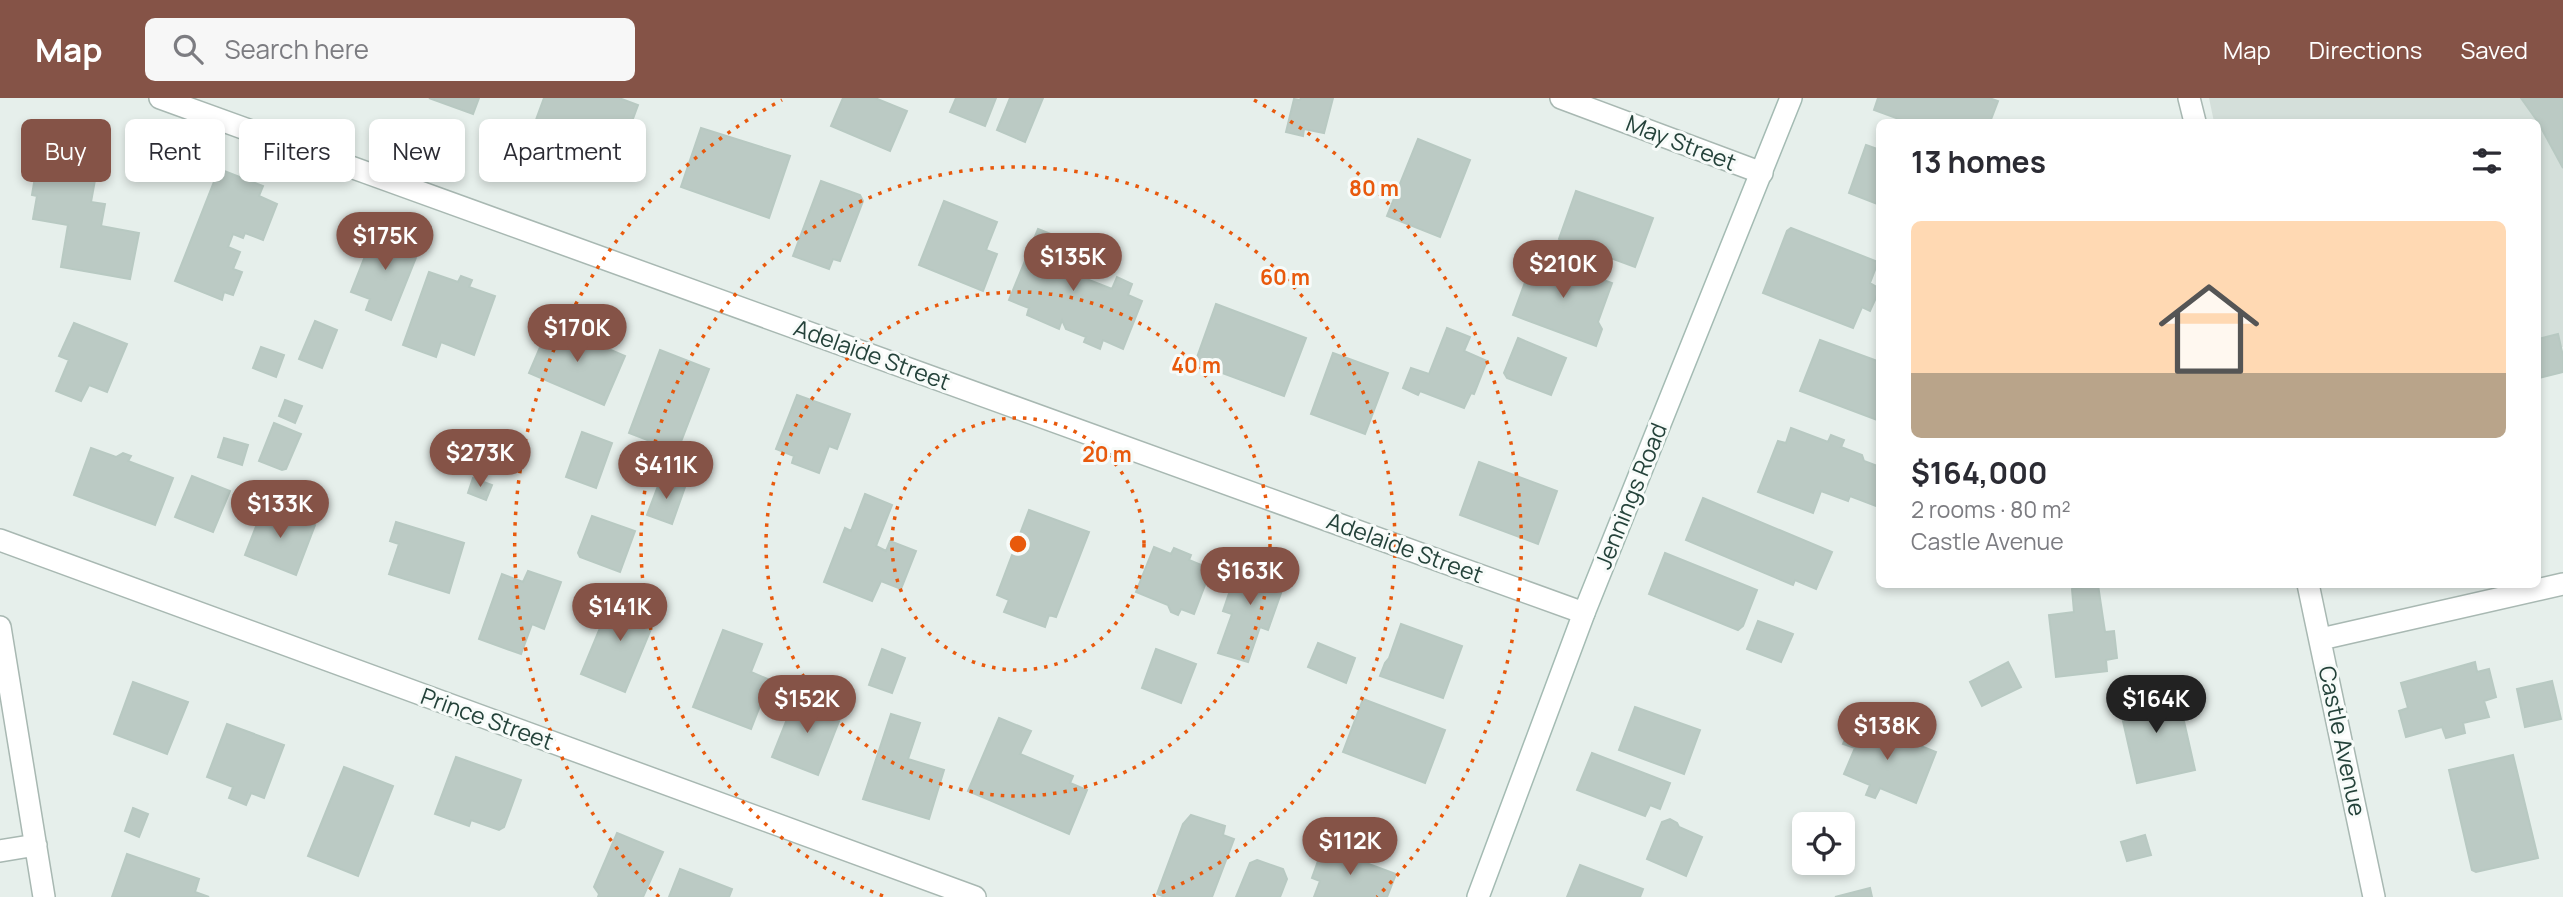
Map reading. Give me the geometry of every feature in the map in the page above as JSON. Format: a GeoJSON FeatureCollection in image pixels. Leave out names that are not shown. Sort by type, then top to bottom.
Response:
{"type":"FeatureCollection","features":[{"type":"Feature","properties":{"kind":"street","name":"Adelaide Street"},"geometry":{"type":"LineString","coordinates":[[160,98],[1584,613]]}},
{"type":"Feature","properties":{"kind":"street","name":"May Street"},"geometry":{"type":"LineString","coordinates":[[1561,98],[1762,173]]}},
{"type":"Feature","properties":{"kind":"street","name":"Jennings Road"},"geometry":{"type":"LineString","coordinates":[[1478,897],[1584,613],[1791,98]]}},
{"type":"Feature","properties":{"kind":"street"},"geometry":{"type":"LineString","coordinates":[[2189,98],[2194,119]]}},
{"type":"Feature","properties":{"kind":"street","name":"Prince Street"},"geometry":{"type":"LineString","coordinates":[[0,540],[975,897]]}},
{"type":"Feature","properties":{"kind":"street"},"geometry":{"type":"LineString","coordinates":[[2321,639],[2563,584]]}},
{"type":"Feature","properties":{"kind":"street","name":"Castle Avenue"},"geometry":{"type":"LineString","coordinates":[[2309,588],[2374,897]]}},
{"type":"Feature","properties":{"kind":"street"},"geometry":{"type":"LineString","coordinates":[[0,626],[44,897]]}},
{"type":"Feature","properties":{"kind":"street"},"geometry":{"type":"LineString","coordinates":[[0,850],[36,845]]}},
{"type":"Feature","properties":{"kind":"shaded area"},"geometry":{"type":"Polygon","coordinates":[[[2209,98],[2563,98],[2563,347],[2541,352],[2541,119],[2213,119],[2209,98]]]}},
{"type":"Feature","properties":{"kind":"building"},"geometry":{"type":"Polygon","coordinates":[[[429,98],[479,98],[473,114],[429,98]]]}},
{"type":"Feature","properties":{"kind":"building"},"geometry":{"type":"Polygon","coordinates":[[[544,98],[619,98],[638,105],[633,119],[536,119],[544,98]]]}},
{"type":"Feature","properties":{"kind":"building"},"geometry":{"type":"Polygon","coordinates":[[[843,98],[875,98],[907,111],[890,151],[831,126],[843,98]]]}},
{"type":"Feature","properties":{"kind":"building"},"geometry":{"type":"Polygon","coordinates":[[[956,98],[996,98],[985,126],[950,112],[956,98]]]}},
{"type":"Feature","properties":{"kind":"building"},"geometry":{"type":"Polygon","coordinates":[[[1010,98],[1043,98],[1025,142],[997,130],[1010,98]]]}},
{"type":"Feature","properties":{"kind":"building"},"geometry":{"type":"Polygon","coordinates":[[[1333,98],[1324,133],[1304,129],[1303,136],[1286,132],[1294,99],[1333,98]]]}},
{"type":"Feature","properties":{"kind":"building"},"geometry":{"type":"Polygon","coordinates":[[[1878,98],[1989,98],[1998,101],[1991,119],[1899,119],[1874,110],[1878,98]]]}},
{"type":"Feature","properties":{"kind":"building"},"geometry":{"type":"Polygon","coordinates":[[[2521,98],[2563,98],[2563,168],[2541,128],[2541,119],[2536,119],[2521,98]]]}},
{"type":"Feature","properties":{"kind":"building"},"geometry":{"type":"Polygon","coordinates":[[[701,128],[790,156],[769,218],[681,187],[701,128]]]}},
{"type":"Feature","properties":{"kind":"building"},"geometry":{"type":"Polygon","coordinates":[[[1418,139],[1470,160],[1440,237],[1387,216],[1418,139]]]}},
{"type":"Feature","properties":{"kind":"building"},"geometry":{"type":"Polygon","coordinates":[[[1866,145],[1876,149],[1876,203],[1849,193],[1866,145]]]}},
{"type":"Feature","properties":{"kind":"building"},"geometry":{"type":"Polygon","coordinates":[[[225,171],[239,177],[239,182],[253,182],[263,186],[259,196],[277,204],[263,240],[245,233],[243,238],[233,234],[228,247],[240,252],[233,269],[242,272],[233,295],[224,292],[222,300],[175,281],[214,182],[225,182],[225,171]]]}},
{"type":"Feature","properties":{"kind":"building"},"geometry":{"type":"Polygon","coordinates":[[[821,181],[860,195],[863,201],[840,261],[833,259],[829,269],[793,256],[821,181]]]}},
{"type":"Feature","properties":{"kind":"building"},"geometry":{"type":"Polygon","coordinates":[[[34,182],[95,182],[91,202],[105,204],[101,226],[139,233],[130,279],[61,267],[68,225],[33,219],[37,196],[32,195],[34,182]]]}},
{"type":"Feature","properties":{"kind":"building"},"geometry":{"type":"Polygon","coordinates":[[[1576,191],[1653,218],[1635,267],[1559,239],[1576,191]]]}},
{"type":"Feature","properties":{"kind":"building"},"geometry":{"type":"Polygon","coordinates":[[[944,201],[997,222],[986,250],[997,254],[983,291],[919,265],[944,201]]]}},
{"type":"Feature","properties":{"kind":"building"},"geometry":{"type":"Polygon","coordinates":[[[376,228],[421,245],[391,320],[366,310],[370,299],[351,292],[376,228]]]}},
{"type":"Feature","properties":{"kind":"building"},"geometry":{"type":"Polygon","coordinates":[[[1791,228],[1876,261],[1870,283],[1876,287],[1876,298],[1870,311],[1862,307],[1853,328],[1763,293],[1787,231],[1791,228]]]}},
{"type":"Feature","properties":{"kind":"building"},"geometry":{"type":"Polygon","coordinates":[[[1038,229],[1091,250],[1084,266],[1089,280],[1112,289],[1117,277],[1132,284],[1128,295],[1142,301],[1123,349],[1103,340],[1100,349],[1084,342],[1086,337],[1066,329],[1062,320],[1059,329],[1027,315],[1029,308],[1009,300],[1038,229]]]}},
{"type":"Feature","properties":{"kind":"building"},"geometry":{"type":"Polygon","coordinates":[[[1535,255],[1612,283],[1598,322],[1602,329],[1596,346],[1513,315],[1535,255]]]}},
{"type":"Feature","properties":{"kind":"building"},"geometry":{"type":"Polygon","coordinates":[[[429,272],[458,282],[461,276],[472,280],[469,287],[495,296],[474,355],[441,342],[436,357],[403,345],[429,272]]]}},
{"type":"Feature","properties":{"kind":"building"},"geometry":{"type":"Polygon","coordinates":[[[1216,304],[1306,338],[1284,396],[1195,363],[1216,304]]]}},
{"type":"Feature","properties":{"kind":"building"},"geometry":{"type":"Polygon","coordinates":[[[315,321],[337,330],[322,368],[299,359],[315,321]]]}},
{"type":"Feature","properties":{"kind":"building"},"geometry":{"type":"Polygon","coordinates":[[[74,323],[127,344],[107,392],[89,385],[81,401],[56,391],[69,360],[59,356],[74,323]]]}},
{"type":"Feature","properties":{"kind":"building"},"geometry":{"type":"Polygon","coordinates":[[[550,324],[625,356],[604,405],[529,373],[550,324]]]}},
{"type":"Feature","properties":{"kind":"building"},"geometry":{"type":"Polygon","coordinates":[[[1447,328],[1470,337],[1464,351],[1487,361],[1474,394],[1471,393],[1464,408],[1420,391],[1418,395],[1403,388],[1411,368],[1429,374],[1447,328]]]}},
{"type":"Feature","properties":{"kind":"building"},"geometry":{"type":"Polygon","coordinates":[[[2558,334],[2563,372],[2541,378],[2541,338],[2558,334]]]}},
{"type":"Feature","properties":{"kind":"building"},"geometry":{"type":"Polygon","coordinates":[[[1518,338],[1566,358],[1551,395],[1507,378],[1504,373],[1518,338]]]}},
{"type":"Feature","properties":{"kind":"building"},"geometry":{"type":"Polygon","coordinates":[[[1820,340],[1876,361],[1876,420],[1800,391],[1820,340]]]}},
{"type":"Feature","properties":{"kind":"building"},"geometry":{"type":"Polygon","coordinates":[[[261,347],[284,355],[276,377],[253,368],[261,347]]]}},
{"type":"Feature","properties":{"kind":"building"},"geometry":{"type":"Polygon","coordinates":[[[660,350],[709,369],[679,447],[661,451],[663,446],[629,433],[660,350]]]}},
{"type":"Feature","properties":{"kind":"building"},"geometry":{"type":"Polygon","coordinates":[[[1333,353],[1388,373],[1365,434],[1311,414],[1333,353]]]}},
{"type":"Feature","properties":{"kind":"building"},"geometry":{"type":"Polygon","coordinates":[[[797,395],[850,414],[837,449],[829,446],[819,473],[792,463],[794,456],[776,449],[797,395]]]}},
{"type":"Feature","properties":{"kind":"building"},"geometry":{"type":"Polygon","coordinates":[[[285,400],[302,406],[295,423],[279,416],[285,400]]]}},
{"type":"Feature","properties":{"kind":"building"},"geometry":{"type":"Polygon","coordinates":[[[274,423],[301,434],[286,469],[282,470],[259,461],[274,423]]]}},
{"type":"Feature","properties":{"kind":"building"},"geometry":{"type":"Polygon","coordinates":[[[1791,428],[1828,442],[1831,435],[1844,440],[1841,447],[1862,455],[1864,461],[1876,466],[1876,506],[1850,496],[1848,501],[1821,491],[1813,513],[1758,492],[1778,441],[1786,443],[1791,428]]]}},
{"type":"Feature","properties":{"kind":"building"},"geometry":{"type":"Polygon","coordinates":[[[582,432],[612,443],[596,488],[566,477],[582,432]]]}},
{"type":"Feature","properties":{"kind":"building"},"geometry":{"type":"Polygon","coordinates":[[[224,438],[248,445],[242,465],[218,457],[224,438]]]}},
{"type":"Feature","properties":{"kind":"building"},"geometry":{"type":"Polygon","coordinates":[[[91,448],[116,457],[123,453],[131,456],[128,461],[173,478],[155,525],[74,495],[91,448]]]}},
{"type":"Feature","properties":{"kind":"building"},"geometry":{"type":"Polygon","coordinates":[[[1479,462],[1557,491],[1538,544],[1460,515],[1479,462]]]}},
{"type":"Feature","properties":{"kind":"building"},"geometry":{"type":"Polygon","coordinates":[[[192,476],[230,491],[213,532],[175,517],[192,476]]]}},
{"type":"Feature","properties":{"kind":"building"},"geometry":{"type":"Polygon","coordinates":[[[473,478],[492,485],[486,500],[468,493],[473,478]]]}},
{"type":"Feature","properties":{"kind":"building"},"geometry":{"type":"Polygon","coordinates":[[[661,478],[685,487],[672,524],[647,515],[661,478]]]}},
{"type":"Feature","properties":{"kind":"building"},"geometry":{"type":"Polygon","coordinates":[[[865,494],[892,505],[876,546],[886,551],[890,541],[916,551],[901,589],[881,581],[872,601],[824,582],[845,528],[851,531],[865,494]]]}},
{"type":"Feature","properties":{"kind":"building"},"geometry":{"type":"Polygon","coordinates":[[[1703,498],[1832,552],[1816,589],[1795,580],[1793,585],[1686,540],[1703,498]]]}},
{"type":"Feature","properties":{"kind":"building"},"geometry":{"type":"Polygon","coordinates":[[[264,506],[315,525],[296,575],[245,555],[264,506]]]}},
{"type":"Feature","properties":{"kind":"building"},"geometry":{"type":"Polygon","coordinates":[[[1029,510],[1089,532],[1056,617],[1049,615],[1045,627],[1004,612],[1009,600],[997,595],[1029,510]]]}},
{"type":"Feature","properties":{"kind":"building"},"geometry":{"type":"Polygon","coordinates":[[[592,516],[635,531],[620,572],[580,557],[578,553],[592,516]]]}},
{"type":"Feature","properties":{"kind":"building"},"geometry":{"type":"Polygon","coordinates":[[[396,522],[464,543],[449,593],[389,574],[399,544],[390,541],[396,522]]]}},
{"type":"Feature","properties":{"kind":"building"},"geometry":{"type":"Polygon","coordinates":[[[1154,547],[1171,554],[1174,548],[1191,555],[1189,560],[1211,569],[1194,614],[1181,609],[1178,615],[1171,612],[1168,605],[1136,592],[1154,547]]]}},
{"type":"Feature","properties":{"kind":"building"},"geometry":{"type":"Polygon","coordinates":[[[1665,553],[1757,590],[1743,626],[1738,630],[1649,594],[1665,553]]]}},
{"type":"Feature","properties":{"kind":"building"},"geometry":{"type":"Polygon","coordinates":[[[1241,558],[1287,576],[1268,630],[1260,627],[1248,662],[1218,653],[1232,614],[1223,611],[1241,558]]]}},
{"type":"Feature","properties":{"kind":"building"},"geometry":{"type":"Polygon","coordinates":[[[528,571],[561,582],[544,629],[532,624],[521,654],[479,639],[502,574],[523,582],[528,571]]]}},
{"type":"Feature","properties":{"kind":"building"},"geometry":{"type":"Polygon","coordinates":[[[2098,588],[2105,632],[2114,631],[2117,658],[2106,660],[2107,671],[2056,677],[2049,615],[2074,612],[2072,589],[2098,588]]]}},
{"type":"Feature","properties":{"kind":"building"},"geometry":{"type":"Polygon","coordinates":[[[614,594],[658,612],[625,692],[581,674],[614,594]]]}},
{"type":"Feature","properties":{"kind":"building"},"geometry":{"type":"Polygon","coordinates":[[[1758,621],[1793,634],[1781,662],[1747,649],[1758,621]]]}},
{"type":"Feature","properties":{"kind":"building"},"geometry":{"type":"Polygon","coordinates":[[[1401,624],[1462,646],[1443,698],[1380,676],[1401,624]]]}},
{"type":"Feature","properties":{"kind":"building"},"geometry":{"type":"Polygon","coordinates":[[[723,630],[762,644],[751,672],[770,680],[751,729],[693,707],[723,630]]]}},
{"type":"Feature","properties":{"kind":"building"},"geometry":{"type":"Polygon","coordinates":[[[1318,643],[1355,658],[1346,683],[1308,667],[1318,643]]]}},
{"type":"Feature","properties":{"kind":"building"},"geometry":{"type":"Polygon","coordinates":[[[882,649],[905,658],[892,693],[869,685],[882,649]]]}},
{"type":"Feature","properties":{"kind":"building"},"geometry":{"type":"Polygon","coordinates":[[[1156,649],[1196,664],[1181,703],[1142,688],[1156,649]]]}},
{"type":"Feature","properties":{"kind":"building"},"geometry":{"type":"Polygon","coordinates":[[[2008,662],[2021,687],[1982,706],[1970,682],[2008,662]]]}},
{"type":"Feature","properties":{"kind":"building"},"geometry":{"type":"Polygon","coordinates":[[[2475,662],[2477,672],[2489,669],[2496,697],[2484,701],[2489,717],[2463,723],[2465,733],[2446,738],[2442,727],[2406,737],[2399,711],[2408,708],[2401,683],[2475,662]]]}},
{"type":"Feature","properties":{"kind":"building"},"geometry":{"type":"Polygon","coordinates":[[[2552,681],[2561,719],[2525,727],[2517,689],[2552,681]]]}},
{"type":"Feature","properties":{"kind":"building"},"geometry":{"type":"Polygon","coordinates":[[[133,682],[188,702],[167,754],[114,734],[133,682]]]}},
{"type":"Feature","properties":{"kind":"building"},"geometry":{"type":"Polygon","coordinates":[[[2176,686],[2195,770],[2137,783],[2118,699],[2176,686]]]}},
{"type":"Feature","properties":{"kind":"building"},"geometry":{"type":"Polygon","coordinates":[[[799,689],[811,693],[808,702],[841,716],[818,775],[772,757],[799,689]]]}},
{"type":"Feature","properties":{"kind":"building"},"geometry":{"type":"Polygon","coordinates":[[[1363,699],[1445,730],[1425,783],[1343,752],[1363,699]]]}},
{"type":"Feature","properties":{"kind":"building"},"geometry":{"type":"Polygon","coordinates":[[[1635,707],[1700,730],[1684,774],[1619,750],[1635,707]]]}},
{"type":"Feature","properties":{"kind":"building"},"geometry":{"type":"Polygon","coordinates":[[[891,714],[920,723],[908,759],[944,770],[929,819],[863,799],[891,714]]]}},
{"type":"Feature","properties":{"kind":"building"},"geometry":{"type":"Polygon","coordinates":[[[999,718],[1031,731],[1020,754],[1073,776],[1070,783],[1087,790],[1069,834],[968,791],[999,718]]]}},
{"type":"Feature","properties":{"kind":"building"},"geometry":{"type":"Polygon","coordinates":[[[1854,719],[1936,752],[1916,803],[1880,788],[1875,798],[1866,795],[1870,785],[1844,774],[1855,748],[1843,744],[1854,719]]]}},
{"type":"Feature","properties":{"kind":"building"},"geometry":{"type":"Polygon","coordinates":[[[227,724],[284,745],[264,798],[251,793],[246,805],[229,798],[233,787],[207,777],[227,724]]]}},
{"type":"Feature","properties":{"kind":"building"},"geometry":{"type":"Polygon","coordinates":[[[1592,753],[1670,783],[1660,809],[1650,805],[1645,816],[1577,790],[1592,753]]]}},
{"type":"Feature","properties":{"kind":"building"},"geometry":{"type":"Polygon","coordinates":[[[2513,755],[2538,858],[2476,872],[2472,870],[2449,770],[2513,755]]]}},
{"type":"Feature","properties":{"kind":"building"},"geometry":{"type":"Polygon","coordinates":[[[456,757],[521,780],[504,827],[499,830],[471,820],[469,826],[435,814],[456,757]]]}},
{"type":"Feature","properties":{"kind":"building"},"geometry":{"type":"Polygon","coordinates":[[[344,767],[393,786],[358,876],[308,856],[344,767]]]}},
{"type":"Feature","properties":{"kind":"building"},"geometry":{"type":"Polygon","coordinates":[[[133,808],[148,814],[139,837],[125,831],[133,808]]]}},
{"type":"Feature","properties":{"kind":"building"},"geometry":{"type":"Polygon","coordinates":[[[1191,815],[1225,826],[1223,835],[1234,839],[1212,897],[1165,897],[1157,894],[1183,824],[1191,815]]]}},
{"type":"Feature","properties":{"kind":"building"},"geometry":{"type":"Polygon","coordinates":[[[1670,819],[1679,827],[1702,837],[1686,876],[1647,859],[1662,822],[1670,819]]]}},
{"type":"Feature","properties":{"kind":"building"},"geometry":{"type":"Polygon","coordinates":[[[617,833],[663,852],[643,897],[598,897],[594,887],[617,833]]]}},
{"type":"Feature","properties":{"kind":"building"},"geometry":{"type":"Polygon","coordinates":[[[2145,835],[2151,855],[2127,861],[2121,842],[2145,835]]]}},
{"type":"Feature","properties":{"kind":"building"},"geometry":{"type":"Polygon","coordinates":[[[1323,847],[1396,874],[1387,897],[1314,897],[1320,881],[1312,878],[1323,847]]]}},
{"type":"Feature","properties":{"kind":"building"},"geometry":{"type":"Polygon","coordinates":[[[127,854],[199,879],[195,892],[209,897],[112,897],[127,854]]]}},
{"type":"Feature","properties":{"kind":"building"},"geometry":{"type":"Polygon","coordinates":[[[1257,860],[1283,869],[1287,879],[1280,897],[1236,897],[1250,863],[1257,860]]]}},
{"type":"Feature","properties":{"kind":"building"},"geometry":{"type":"Polygon","coordinates":[[[1580,865],[1643,889],[1640,897],[1567,897],[1580,865]]]}},
{"type":"Feature","properties":{"kind":"building"},"geometry":{"type":"Polygon","coordinates":[[[680,869],[732,889],[729,897],[669,897],[680,869]]]}},
{"type":"Feature","properties":{"kind":"building"},"geometry":{"type":"Polygon","coordinates":[[[1870,888],[1872,897],[1835,897],[1870,888]]]}}]}
